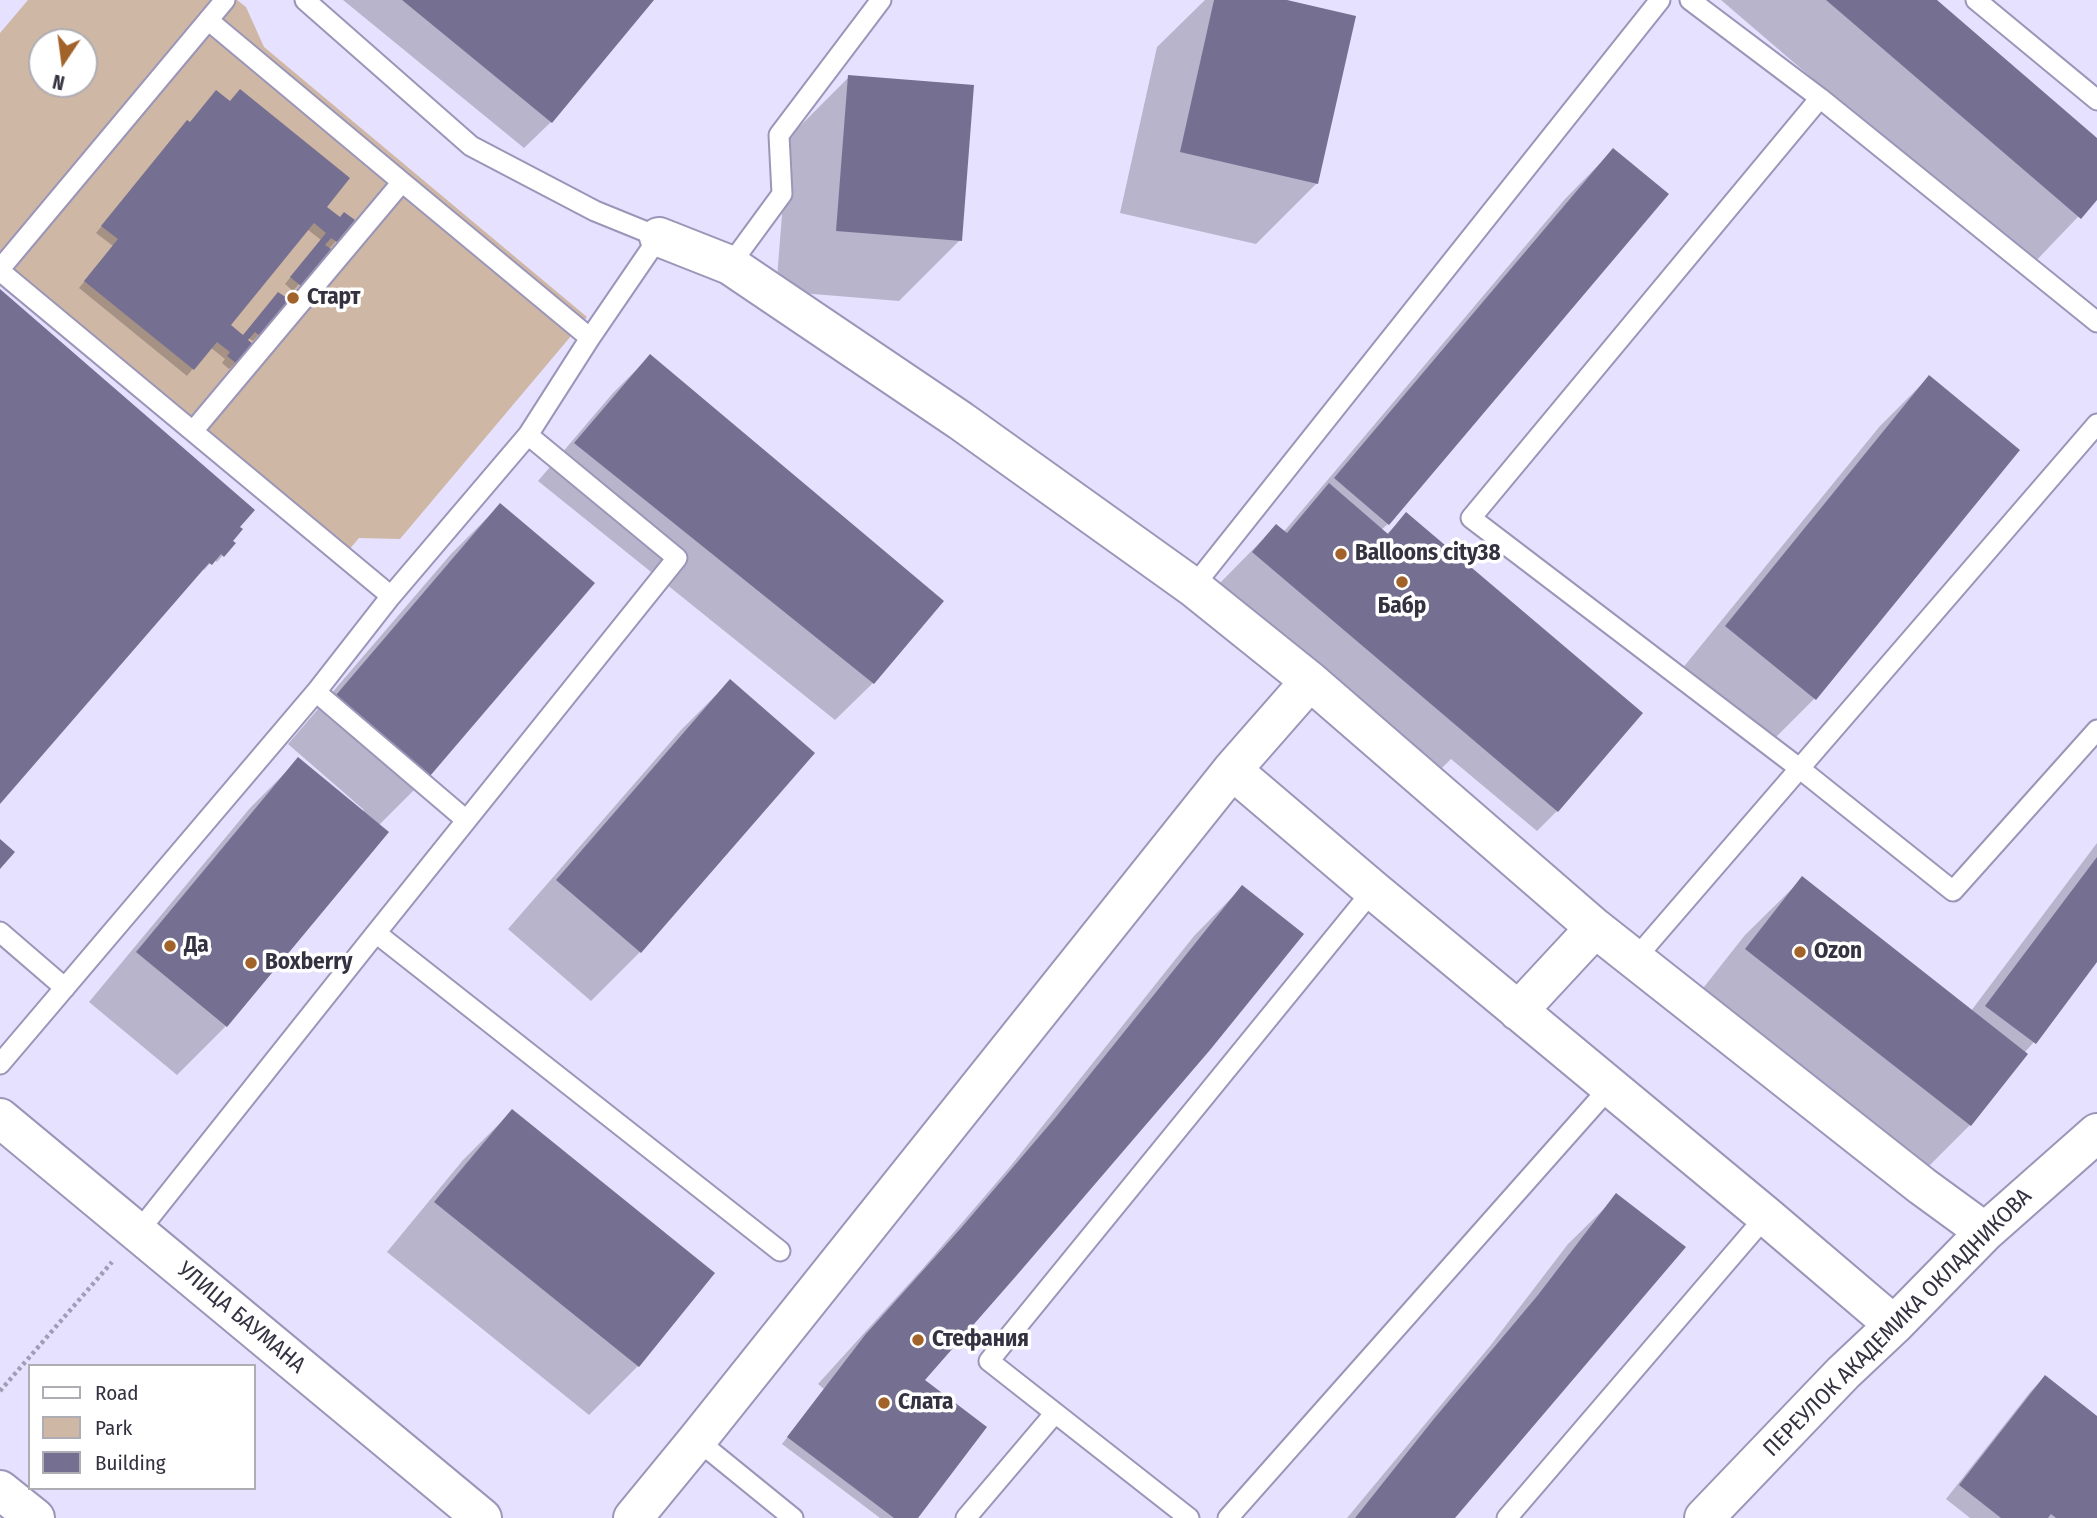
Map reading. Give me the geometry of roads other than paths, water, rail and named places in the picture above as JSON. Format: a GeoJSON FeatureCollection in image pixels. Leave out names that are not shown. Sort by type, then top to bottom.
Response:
{"type":"FeatureCollection","features":[{"type":"Feature","properties":{"kind":"street"},"geometry":{"type":"LineString","coordinates":[[659,237],[730,265],[961,421],[1193,587],[1310,681],[1595,928],[1922,1186],[1985,1232]]}},
{"type":"Feature","properties":{"kind":"street"},"geometry":{"type":"LineString","coordinates":[[633,1518],[1232,770],[1310,681]]}},
{"type":"Feature","properties":{"kind":"street"},"geometry":{"type":"LineString","coordinates":[[1232,770],[1894,1325]]}},
{"type":"Feature","properties":{"kind":"street"},"geometry":{"type":"LineString","coordinates":[[1518,1011],[1595,928]]}},
{"type":"Feature","properties":{"kind":"street","name":"УЛИЦА БАУМАНА"},"geometry":{"type":"LineString","coordinates":[[0,1118],[482,1518]]}},
{"type":"Feature","properties":{"kind":"street","name":"ПЕРЕУЛОК АКАДЕМИКА ОКЛАДНИКОВА"},"geometry":{"type":"LineString","coordinates":[[1704,1518],[1843,1373],[1985,1232],[2097,1133]]}},
{"type":"Feature","properties":{"kind":"street"},"geometry":{"type":"LineString","coordinates":[[0,1490],[35,1518]]}},
{"type":"Feature","properties":{"kind":"lane"},"geometry":{"type":"LineString","coordinates":[[225,0],[0,270],[391,596]]}},
{"type":"Feature","properties":{"kind":"lane"},"geometry":{"type":"LineString","coordinates":[[0,1064],[316,692],[391,596],[528,435],[659,237],[595,211],[471,146],[305,0]]}},
{"type":"Feature","properties":{"kind":"lane"},"geometry":{"type":"LineString","coordinates":[[730,265],[782,194],[779,135],[881,0]]}},
{"type":"Feature","properties":{"kind":"lane"},"geometry":{"type":"LineString","coordinates":[[1193,587],[1660,0]]}},
{"type":"Feature","properties":{"kind":"lane"},"geometry":{"type":"LineString","coordinates":[[1690,0],[1820,98],[2097,322]]}},
{"type":"Feature","properties":{"kind":"lane"},"geometry":{"type":"LineString","coordinates":[[1976,0],[2097,100]]}},
{"type":"Feature","properties":{"kind":"lane"},"geometry":{"type":"LineString","coordinates":[[208,20],[590,338]]}},
{"type":"Feature","properties":{"kind":"lane"},"geometry":{"type":"LineString","coordinates":[[1820,98],[1471,517],[1798,768],[1953,891],[2097,730]]}},
{"type":"Feature","properties":{"kind":"lane"},"geometry":{"type":"LineString","coordinates":[[193,431],[402,182]]}},
{"type":"Feature","properties":{"kind":"lane"},"geometry":{"type":"LineString","coordinates":[[1634,959],[2097,424]]}},
{"type":"Feature","properties":{"kind":"lane"},"geometry":{"type":"LineString","coordinates":[[138,1232],[677,558],[528,435]]}},
{"type":"Feature","properties":{"kind":"lane"},"geometry":{"type":"LineString","coordinates":[[316,692],[466,820]]}},
{"type":"Feature","properties":{"kind":"lane"},"geometry":{"type":"LineString","coordinates":[[1189,1518],[989,1361],[1373,890]]}},
{"type":"Feature","properties":{"kind":"lane"},"geometry":{"type":"LineString","coordinates":[[0,932],[65,988]]}},
{"type":"Feature","properties":{"kind":"lane"},"geometry":{"type":"LineString","coordinates":[[376,933],[780,1251]]}},
{"type":"Feature","properties":{"kind":"lane"},"geometry":{"type":"LineString","coordinates":[[1228,1518],[1610,1087]]}},
{"type":"Feature","properties":{"kind":"lane"},"geometry":{"type":"LineString","coordinates":[[1507,1518],[1766,1216]]}},
{"type":"Feature","properties":{"kind":"lane"},"geometry":{"type":"LineString","coordinates":[[966,1518],[1055,1413]]}},
{"type":"Feature","properties":{"kind":"lane"},"geometry":{"type":"LineString","coordinates":[[697,1440],[793,1518]]}},
{"type":"Feature","properties":{"kind":"place","name":"Старт"},"geometry":{"type":"Point","coordinates":[293,298]}},
{"type":"Feature","properties":{"kind":"place","name":"Balloons city38"},"geometry":{"type":"Point","coordinates":[1341,554]}},
{"type":"Feature","properties":{"kind":"place","name":"Бабр"},"geometry":{"type":"Point","coordinates":[1402,582]}},
{"type":"Feature","properties":{"kind":"place","name":"Да"},"geometry":{"type":"Point","coordinates":[170,946]}},
{"type":"Feature","properties":{"kind":"place","name":"Ozon"},"geometry":{"type":"Point","coordinates":[1800,952]}},
{"type":"Feature","properties":{"kind":"place","name":"Boxberry"},"geometry":{"type":"Point","coordinates":[251,963]}},
{"type":"Feature","properties":{"kind":"place","name":"Стефания"},"geometry":{"type":"Point","coordinates":[918,1340]}},
{"type":"Feature","properties":{"kind":"place","name":"Слата"},"geometry":{"type":"Point","coordinates":[884,1403]}}]}
